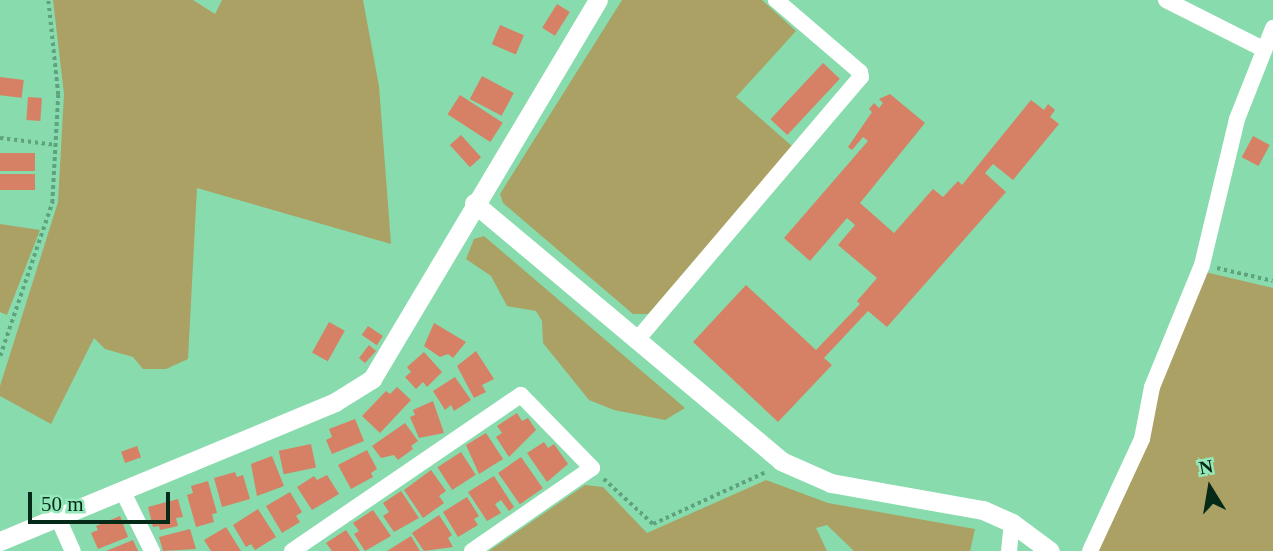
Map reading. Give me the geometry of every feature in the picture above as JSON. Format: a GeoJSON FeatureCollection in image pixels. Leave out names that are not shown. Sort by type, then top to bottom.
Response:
{"type":"FeatureCollection","features":[{"type":"Feature","properties":{"kind":"street"},"geometry":{"type":"LineString","coordinates":[[0,541],[124,492],[363,387],[380,368],[474,203],[598,0]]}},
{"type":"Feature","properties":{"kind":"street"},"geometry":{"type":"LineString","coordinates":[[636,341],[861,78],[860,72],[776,0]]}},
{"type":"Feature","properties":{"kind":"street"},"geometry":{"type":"LineString","coordinates":[[1166,0],[1263,49]]}},
{"type":"Feature","properties":{"kind":"street"},"geometry":{"type":"LineString","coordinates":[[1090,551],[1142,439],[1152,387],[1202,265],[1237,119],[1273,28]]}},
{"type":"Feature","properties":{"kind":"street"},"geometry":{"type":"LineString","coordinates":[[474,203],[764,450],[792,467],[831,483],[961,505],[1012,523],[1049,551]]}},
{"type":"Feature","properties":{"kind":"street"},"geometry":{"type":"LineString","coordinates":[[292,551],[521,395],[592,468],[472,551]]}},
{"type":"Feature","properties":{"kind":"street"},"geometry":{"type":"LineString","coordinates":[[124,492],[152,551]]}},
{"type":"Feature","properties":{"kind":"street"},"geometry":{"type":"LineString","coordinates":[[58,518],[73,551]]}},
{"type":"Feature","properties":{"kind":"street"},"geometry":{"type":"LineString","coordinates":[[1009,551],[1012,523]]}},
{"type":"Feature","properties":{"kind":"path"},"geometry":{"type":"LineString","coordinates":[[0,356],[47,223],[58,145],[58,95],[48,0]]}},
{"type":"Feature","properties":{"kind":"path"},"geometry":{"type":"LineString","coordinates":[[0,138],[58,145]]}},
{"type":"Feature","properties":{"kind":"path"},"geometry":{"type":"LineString","coordinates":[[1202,265],[1273,281]]}},
{"type":"Feature","properties":{"kind":"path"},"geometry":{"type":"LineString","coordinates":[[592,468],[653,524],[766,472]]}},
{"type":"Feature","properties":{"kind":"shaded area"},"geometry":{"type":"Polygon","coordinates":[[[53,0],[193,0],[215,14],[222,0],[363,0],[379,86],[391,244],[197,188],[188,359],[166,369],[143,369],[133,357],[105,349],[94,338],[51,424],[0,396],[0,386],[58,202],[64,94],[53,0]]]}},
{"type":"Feature","properties":{"kind":"shaded area"},"geometry":{"type":"Polygon","coordinates":[[[622,0],[762,0],[796,31],[736,97],[793,147],[648,314],[633,314],[503,203],[500,194],[622,0]]]}},
{"type":"Feature","properties":{"kind":"shaded area"},"geometry":{"type":"Polygon","coordinates":[[[0,224],[40,230],[7,315],[0,312],[0,224]]]}},
{"type":"Feature","properties":{"kind":"shaded area"},"geometry":{"type":"Polygon","coordinates":[[[484,236],[685,408],[665,420],[614,410],[589,400],[543,343],[542,321],[536,311],[507,306],[491,276],[466,259],[474,239],[484,236]]]}},
{"type":"Feature","properties":{"kind":"shaded area"},"geometry":{"type":"Polygon","coordinates":[[[1205,272],[1273,288],[1273,551],[1096,551],[1205,272]]]}},
{"type":"Feature","properties":{"kind":"shaded area"},"geometry":{"type":"Polygon","coordinates":[[[766,480],[828,503],[975,529],[970,551],[854,551],[827,525],[816,528],[827,551],[489,551],[585,485],[603,487],[647,533],[766,480]]]}},
{"type":"Feature","properties":{"kind":"building"},"geometry":{"type":"Polygon","coordinates":[[[557,4],[570,12],[555,36],[542,28],[557,4]]]}},
{"type":"Feature","properties":{"kind":"building"},"geometry":{"type":"Polygon","coordinates":[[[500,25],[524,35],[516,54],[492,44],[500,25]]]}},
{"type":"Feature","properties":{"kind":"building"},"geometry":{"type":"Polygon","coordinates":[[[823,63],[840,79],[787,135],[770,119],[823,63]]]}},
{"type":"Feature","properties":{"kind":"building"},"geometry":{"type":"Polygon","coordinates":[[[482,76],[514,93],[502,116],[470,99],[482,76]]]}},
{"type":"Feature","properties":{"kind":"building"},"geometry":{"type":"Polygon","coordinates":[[[0,77],[24,80],[22,98],[0,95],[0,77]]]}},
{"type":"Feature","properties":{"kind":"building"},"geometry":{"type":"Polygon","coordinates":[[[890,94],[925,123],[860,203],[894,233],[933,189],[943,197],[958,181],[962,185],[1031,100],[1044,110],[1048,104],[1055,110],[1050,117],[1059,124],[1013,180],[993,164],[985,173],[1006,192],[887,327],[868,311],[824,358],[832,365],[778,422],[693,342],[746,285],[816,350],[860,304],[857,301],[877,278],[838,245],[855,225],[847,218],[810,261],[784,238],[868,141],[863,137],[852,150],[848,147],[872,112],[869,109],[874,103],[879,108],[883,103],[879,99],[890,94]]]}},
{"type":"Feature","properties":{"kind":"building"},"geometry":{"type":"Polygon","coordinates":[[[460,95],[503,123],[490,142],[447,114],[460,95]]]}},
{"type":"Feature","properties":{"kind":"building"},"geometry":{"type":"Polygon","coordinates":[[[28,97],[42,98],[40,121],[26,120],[28,97]]]}},
{"type":"Feature","properties":{"kind":"building"},"geometry":{"type":"Polygon","coordinates":[[[461,135],[481,157],[470,167],[450,145],[461,135]]]}},
{"type":"Feature","properties":{"kind":"building"},"geometry":{"type":"Polygon","coordinates":[[[1253,136],[1270,145],[1259,166],[1242,157],[1253,136]]]}},
{"type":"Feature","properties":{"kind":"building"},"geometry":{"type":"Polygon","coordinates":[[[0,153],[35,153],[35,171],[0,171],[0,153]]]}},
{"type":"Feature","properties":{"kind":"building"},"geometry":{"type":"Polygon","coordinates":[[[0,174],[35,174],[35,190],[0,190],[0,174]]]}},
{"type":"Feature","properties":{"kind":"building"},"geometry":{"type":"Polygon","coordinates":[[[329,322],[345,331],[328,361],[312,353],[329,322]]]}},
{"type":"Feature","properties":{"kind":"building"},"geometry":{"type":"Polygon","coordinates":[[[434,323],[466,342],[453,358],[448,354],[440,357],[424,346],[434,323]]]}},
{"type":"Feature","properties":{"kind":"building"},"geometry":{"type":"Polygon","coordinates":[[[368,326],[383,336],[377,345],[362,335],[368,326]]]}},
{"type":"Feature","properties":{"kind":"building"},"geometry":{"type":"Polygon","coordinates":[[[369,345],[376,351],[365,363],[359,358],[369,345]]]}},
{"type":"Feature","properties":{"kind":"building"},"geometry":{"type":"Polygon","coordinates":[[[476,351],[494,379],[482,385],[486,392],[474,398],[457,366],[476,351]]]}},
{"type":"Feature","properties":{"kind":"building"},"geometry":{"type":"Polygon","coordinates":[[[424,352],[442,372],[427,387],[423,382],[416,389],[405,377],[411,372],[407,367],[424,352]]]}},
{"type":"Feature","properties":{"kind":"building"},"geometry":{"type":"Polygon","coordinates":[[[455,377],[471,400],[454,411],[451,405],[445,410],[433,391],[455,377]]]}},
{"type":"Feature","properties":{"kind":"building"},"geometry":{"type":"Polygon","coordinates":[[[397,387],[411,400],[380,433],[362,416],[386,391],[390,394],[397,387]]]}},
{"type":"Feature","properties":{"kind":"building"},"geometry":{"type":"Polygon","coordinates":[[[433,401],[444,433],[419,438],[410,417],[415,415],[413,410],[433,401]]]}},
{"type":"Feature","properties":{"kind":"building"},"geometry":{"type":"Polygon","coordinates":[[[517,413],[522,421],[528,418],[536,430],[509,457],[496,437],[502,433],[497,426],[517,413]]]}},
{"type":"Feature","properties":{"kind":"building"},"geometry":{"type":"Polygon","coordinates":[[[355,419],[364,441],[332,454],[326,440],[332,437],[329,429],[355,419]]]}},
{"type":"Feature","properties":{"kind":"building"},"geometry":{"type":"Polygon","coordinates":[[[405,423],[418,441],[411,446],[413,449],[398,460],[394,455],[381,458],[372,446],[405,423]]]}},
{"type":"Feature","properties":{"kind":"building"},"geometry":{"type":"Polygon","coordinates":[[[486,433],[503,459],[479,474],[466,445],[486,433]]]}},
{"type":"Feature","properties":{"kind":"building"},"geometry":{"type":"Polygon","coordinates":[[[544,442],[548,448],[554,444],[568,464],[547,482],[527,453],[544,442]]]}},
{"type":"Feature","properties":{"kind":"building"},"geometry":{"type":"Polygon","coordinates":[[[311,444],[316,467],[284,474],[279,451],[311,444]]]}},
{"type":"Feature","properties":{"kind":"building"},"geometry":{"type":"Polygon","coordinates":[[[137,446],[141,457],[125,463],[121,452],[137,446]]]}},
{"type":"Feature","properties":{"kind":"building"},"geometry":{"type":"Polygon","coordinates":[[[367,450],[377,469],[371,473],[373,477],[351,489],[338,465],[367,450]]]}},
{"type":"Feature","properties":{"kind":"building"},"geometry":{"type":"Polygon","coordinates":[[[461,452],[476,475],[452,490],[438,467],[461,452]]]}},
{"type":"Feature","properties":{"kind":"building"},"geometry":{"type":"Polygon","coordinates":[[[272,456],[284,486],[257,496],[251,464],[272,456]]]}},
{"type":"Feature","properties":{"kind":"building"},"geometry":{"type":"Polygon","coordinates":[[[521,457],[543,488],[520,504],[498,473],[521,457]]]}},
{"type":"Feature","properties":{"kind":"building"},"geometry":{"type":"Polygon","coordinates":[[[431,470],[446,491],[439,496],[444,503],[423,518],[404,490],[431,470]]]}},
{"type":"Feature","properties":{"kind":"building"},"geometry":{"type":"Polygon","coordinates":[[[235,472],[237,477],[243,475],[250,499],[222,507],[214,478],[235,472]]]}},
{"type":"Feature","properties":{"kind":"building"},"geometry":{"type":"Polygon","coordinates":[[[327,475],[339,494],[312,510],[297,487],[314,476],[317,480],[327,475]]]}},
{"type":"Feature","properties":{"kind":"building"},"geometry":{"type":"Polygon","coordinates":[[[494,476],[514,507],[509,511],[501,500],[495,504],[501,513],[487,521],[468,492],[494,476]]]}},
{"type":"Feature","properties":{"kind":"building"},"geometry":{"type":"Polygon","coordinates":[[[208,481],[217,513],[212,514],[214,522],[196,527],[187,495],[193,493],[191,486],[208,481]]]}},
{"type":"Feature","properties":{"kind":"building"},"geometry":{"type":"Polygon","coordinates":[[[401,491],[419,518],[394,532],[383,516],[389,512],[383,503],[401,491]]]}},
{"type":"Feature","properties":{"kind":"building"},"geometry":{"type":"Polygon","coordinates":[[[290,492],[302,512],[296,516],[300,522],[282,533],[266,506],[290,492]]]}},
{"type":"Feature","properties":{"kind":"building"},"geometry":{"type":"Polygon","coordinates":[[[467,497],[479,516],[474,519],[478,525],[458,537],[443,512],[467,497]]]}},
{"type":"Feature","properties":{"kind":"building"},"geometry":{"type":"Polygon","coordinates":[[[178,499],[183,517],[176,518],[178,526],[160,530],[159,526],[153,527],[148,507],[178,499]]]}},
{"type":"Feature","properties":{"kind":"building"},"geometry":{"type":"Polygon","coordinates":[[[258,509],[276,537],[255,550],[251,544],[246,547],[233,525],[258,509]]]}},
{"type":"Feature","properties":{"kind":"building"},"geometry":{"type":"Polygon","coordinates":[[[373,510],[391,536],[365,551],[354,534],[359,531],[353,523],[373,510]]]}},
{"type":"Feature","properties":{"kind":"building"},"geometry":{"type":"Polygon","coordinates":[[[439,515],[452,535],[448,538],[453,547],[424,551],[412,533],[439,515]]]}},
{"type":"Feature","properties":{"kind":"building"},"geometry":{"type":"Polygon","coordinates":[[[120,516],[128,537],[98,549],[91,533],[98,530],[96,526],[120,516]]]}},
{"type":"Feature","properties":{"kind":"building"},"geometry":{"type":"Polygon","coordinates":[[[226,527],[241,551],[211,551],[204,540],[226,527]]]}},
{"type":"Feature","properties":{"kind":"building"},"geometry":{"type":"Polygon","coordinates":[[[190,529],[196,549],[163,551],[159,537],[190,529]]]}},
{"type":"Feature","properties":{"kind":"building"},"geometry":{"type":"Polygon","coordinates":[[[346,530],[360,551],[332,551],[326,543],[346,530]]]}},
{"type":"Feature","properties":{"kind":"building"},"geometry":{"type":"Polygon","coordinates":[[[411,536],[420,551],[387,551],[411,536]]]}},
{"type":"Feature","properties":{"kind":"building"},"geometry":{"type":"Polygon","coordinates":[[[133,540],[138,551],[106,551],[133,540]]]}}]}
